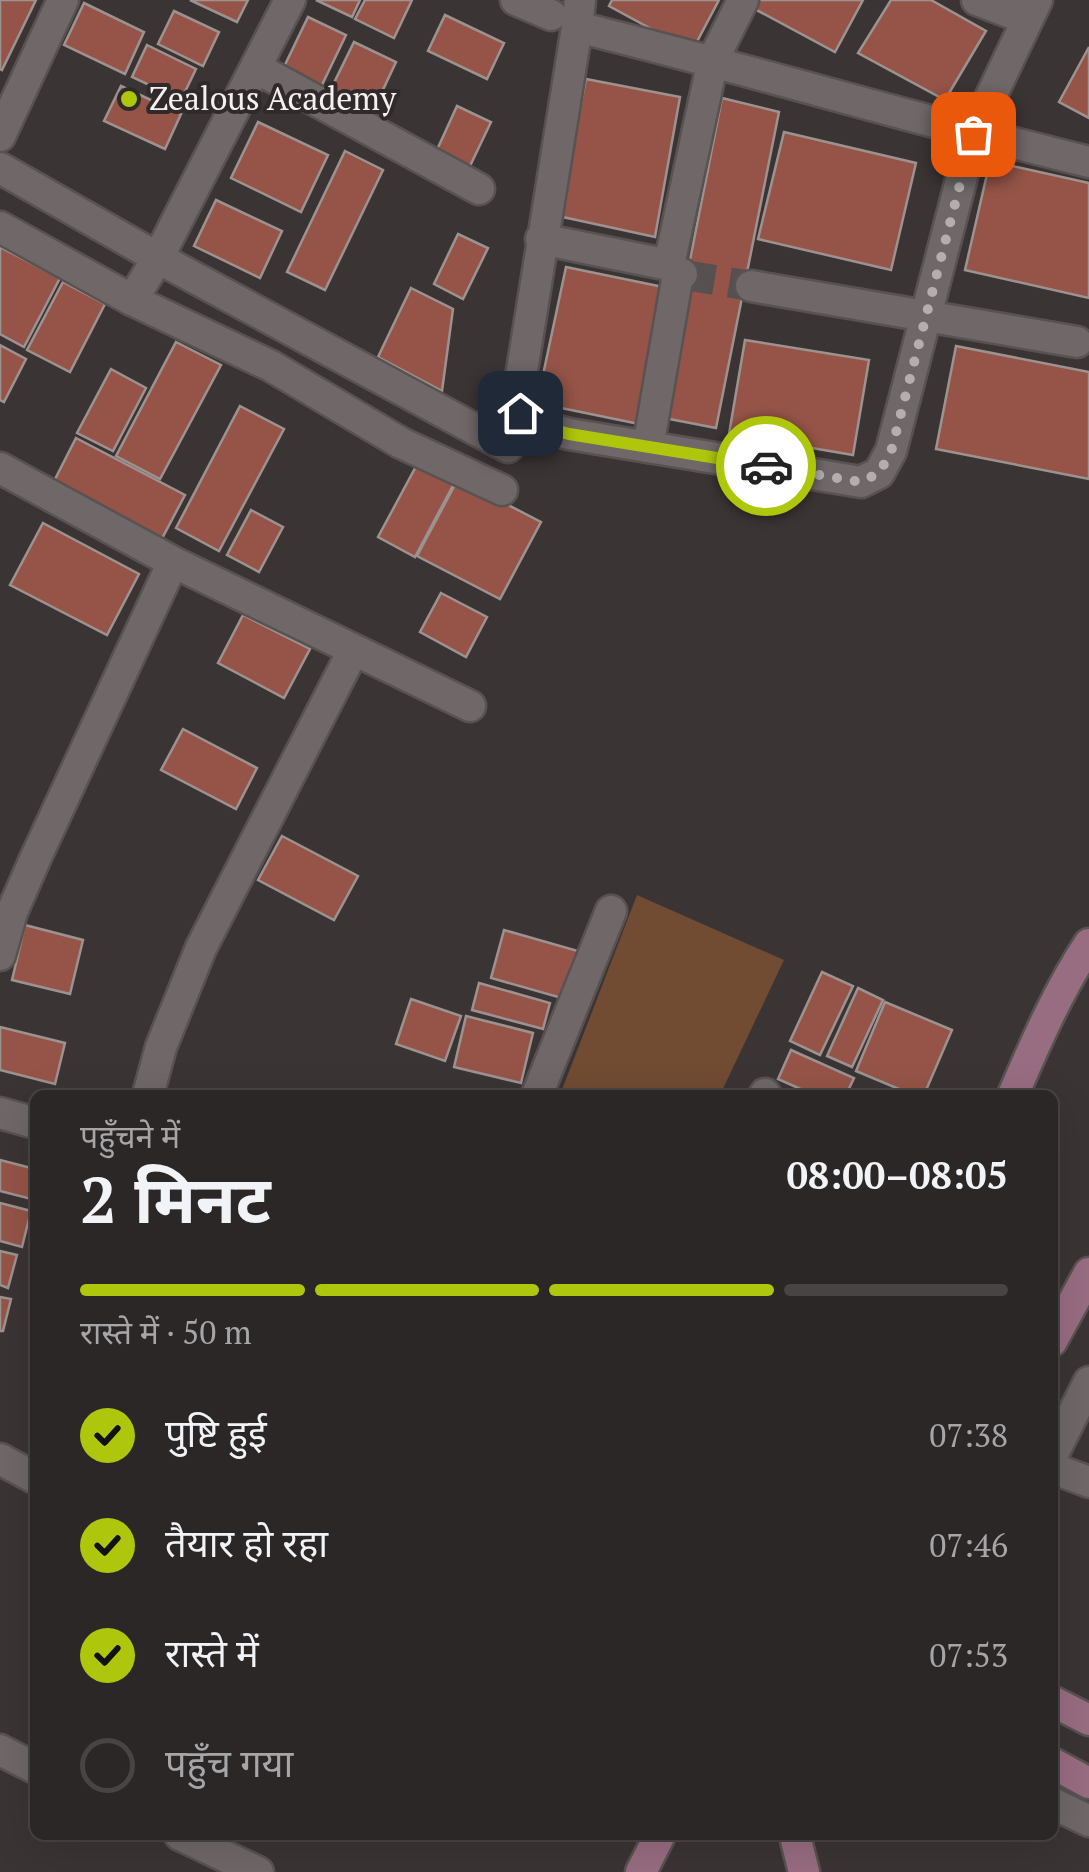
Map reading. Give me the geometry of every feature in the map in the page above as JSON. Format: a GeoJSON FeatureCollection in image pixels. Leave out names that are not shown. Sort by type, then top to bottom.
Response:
{"type":"FeatureCollection","features":[{"type":"Feature","properties":{"kind":"main road"},"geometry":{"type":"LineString","coordinates":[[1014,1090],[1089,944]]}},
{"type":"Feature","properties":{"kind":"main road"},"geometry":{"type":"LineString","coordinates":[[1058,1331],[1089,1273]]}},
{"type":"Feature","properties":{"kind":"main road"},"geometry":{"type":"LineString","coordinates":[[1058,1703],[1089,1720]]}},
{"type":"Feature","properties":{"kind":"main road"},"geometry":{"type":"LineString","coordinates":[[1058,1766],[1089,1782]]}},
{"type":"Feature","properties":{"kind":"main road"},"geometry":{"type":"LineString","coordinates":[[642,1872],[658,1840]]}},
{"type":"Feature","properties":{"kind":"main road"},"geometry":{"type":"LineString","coordinates":[[799,1840],[804,1872]]}},
{"type":"Feature","properties":{"kind":"street"},"geometry":{"type":"LineString","coordinates":[[0,136],[63,0]]}},
{"type":"Feature","properties":{"kind":"street"},"geometry":{"type":"LineString","coordinates":[[132,300],[158,258],[290,0]]}},
{"type":"Feature","properties":{"kind":"street"},"geometry":{"type":"LineString","coordinates":[[516,0],[973,134],[1089,162]]}},
{"type":"Feature","properties":{"kind":"street"},"geometry":{"type":"LineString","coordinates":[[648,447],[713,60],[743,0]]}},
{"type":"Feature","properties":{"kind":"street"},"geometry":{"type":"LineString","coordinates":[[569,14],[518,396],[520,413],[540,426],[569,434],[861,482],[879,473],[891,452],[973,134],[1032,9],[977,0]]}},
{"type":"Feature","properties":{"kind":"street"},"geometry":{"type":"LineString","coordinates":[[256,68],[478,189]]}},
{"type":"Feature","properties":{"kind":"street"},"geometry":{"type":"LineString","coordinates":[[0,168],[508,447]]}},
{"type":"Feature","properties":{"kind":"street"},"geometry":{"type":"LineString","coordinates":[[0,227],[132,300],[271,366],[402,443],[502,490]]}},
{"type":"Feature","properties":{"kind":"street"},"geometry":{"type":"LineString","coordinates":[[541,240],[677,271]]}},
{"type":"Feature","properties":{"kind":"street"},"geometry":{"type":"LineString","coordinates":[[751,286],[1077,342]]}},
{"type":"Feature","properties":{"kind":"street"},"geometry":{"type":"LineString","coordinates":[[0,468],[173,562],[470,706]]}},
{"type":"Feature","properties":{"kind":"street"},"geometry":{"type":"LineString","coordinates":[[0,955],[30,870],[173,562]]}},
{"type":"Feature","properties":{"kind":"street"},"geometry":{"type":"LineString","coordinates":[[149,1090],[161,1048],[201,948],[353,651]]}},
{"type":"Feature","properties":{"kind":"street"},"geometry":{"type":"LineString","coordinates":[[538,1090],[611,910]]}},
{"type":"Feature","properties":{"kind":"street"},"geometry":{"type":"LineString","coordinates":[[0,1113],[30,1122]]}},
{"type":"Feature","properties":{"kind":"street"},"geometry":{"type":"LineString","coordinates":[[1058,1444],[1089,1382]]}},
{"type":"Feature","properties":{"kind":"street"},"geometry":{"type":"LineString","coordinates":[[0,1460],[30,1475]]}},
{"type":"Feature","properties":{"kind":"street"},"geometry":{"type":"LineString","coordinates":[[1058,1470],[1089,1482]]}},
{"type":"Feature","properties":{"kind":"street"},"geometry":{"type":"LineString","coordinates":[[0,1750],[30,1765]]}},
{"type":"Feature","properties":{"kind":"street"},"geometry":{"type":"LineString","coordinates":[[1058,1806],[1089,1821]]}},
{"type":"Feature","properties":{"kind":"street"},"geometry":{"type":"LineString","coordinates":[[205,1840],[235,1846],[258,1872]]}},
{"type":"Feature","properties":{"kind":"shaded area"},"geometry":{"type":"Polygon","coordinates":[[[637,895],[784,960],[722,1090],[562,1090],[637,895]]]}},
{"type":"Feature","properties":{"kind":"building"},"geometry":{"type":"Polygon","coordinates":[[[0,0],[36,0],[2,70],[0,69],[0,0]]]}},
{"type":"Feature","properties":{"kind":"building"},"geometry":{"type":"Polygon","coordinates":[[[190,0],[248,0],[237,22],[190,0]]]}},
{"type":"Feature","properties":{"kind":"building"},"geometry":{"type":"Polygon","coordinates":[[[316,0],[360,0],[352,17],[316,0]]]}},
{"type":"Feature","properties":{"kind":"building"},"geometry":{"type":"Polygon","coordinates":[[[365,0],[412,0],[394,38],[355,19],[365,0]]]}},
{"type":"Feature","properties":{"kind":"building"},"geometry":{"type":"Polygon","coordinates":[[[612,0],[719,0],[692,51],[609,6],[612,0]]]}},
{"type":"Feature","properties":{"kind":"building"},"geometry":{"type":"Polygon","coordinates":[[[753,0],[863,0],[835,52],[749,6],[753,0]]]}},
{"type":"Feature","properties":{"kind":"building"},"geometry":{"type":"Polygon","coordinates":[[[891,0],[931,0],[986,31],[945,100],[858,53],[891,0]]]}},
{"type":"Feature","properties":{"kind":"building"},"geometry":{"type":"Polygon","coordinates":[[[84,3],[144,32],[125,74],[64,45],[84,3]]]}},
{"type":"Feature","properties":{"kind":"building"},"geometry":{"type":"Polygon","coordinates":[[[174,11],[219,32],[203,66],[158,44],[174,11]]]}},
{"type":"Feature","properties":{"kind":"building"},"geometry":{"type":"Polygon","coordinates":[[[445,15],[504,43],[487,79],[428,51],[445,15]]]}},
{"type":"Feature","properties":{"kind":"building"},"geometry":{"type":"Polygon","coordinates":[[[308,17],[346,35],[320,89],[282,71],[308,17]]]}},
{"type":"Feature","properties":{"kind":"building"},"geometry":{"type":"Polygon","coordinates":[[[354,42],[396,62],[372,113],[329,93],[354,42]]]}},
{"type":"Feature","properties":{"kind":"building"},"geometry":{"type":"Polygon","coordinates":[[[147,45],[196,69],[181,100],[132,77],[147,45]]]}},
{"type":"Feature","properties":{"kind":"building"},"geometry":{"type":"Polygon","coordinates":[[[1089,47],[1089,118],[1059,102],[1089,47]]]}},
{"type":"Feature","properties":{"kind":"building"},"geometry":{"type":"Polygon","coordinates":[[[586,79],[680,97],[655,237],[558,216],[586,79]]]}},
{"type":"Feature","properties":{"kind":"building"},"geometry":{"type":"Polygon","coordinates":[[[121,86],[181,114],[165,149],[104,121],[121,86]]]}},
{"type":"Feature","properties":{"kind":"building"},"geometry":{"type":"Polygon","coordinates":[[[722,98],[779,112],[716,428],[659,417],[722,98]]]}},
{"type":"Feature","properties":{"kind":"building"},"geometry":{"type":"Polygon","coordinates":[[[457,106],[491,122],[469,168],[436,152],[457,106]]]}},
{"type":"Feature","properties":{"kind":"building"},"geometry":{"type":"Polygon","coordinates":[[[258,122],[328,155],[301,212],[231,178],[258,122]]]}},
{"type":"Feature","properties":{"kind":"building"},"geometry":{"type":"Polygon","coordinates":[[[784,132],[916,163],[891,270],[758,239],[784,132]]]}},
{"type":"Feature","properties":{"kind":"building"},"geometry":{"type":"Polygon","coordinates":[[[345,151],[383,170],[325,290],[287,272],[345,151]]]}},
{"type":"Feature","properties":{"kind":"building"},"geometry":{"type":"Polygon","coordinates":[[[990,161],[1089,183],[1089,298],[965,270],[990,161]]]}},
{"type":"Feature","properties":{"kind":"building"},"geometry":{"type":"Polygon","coordinates":[[[216,200],[282,231],[260,278],[194,246],[216,200]]]}},
{"type":"Feature","properties":{"kind":"building"},"geometry":{"type":"Polygon","coordinates":[[[458,234],[488,248],[463,299],[434,284],[458,234]]]}},
{"type":"Feature","properties":{"kind":"building"},"geometry":{"type":"Polygon","coordinates":[[[0,247],[60,278],[24,347],[0,334],[0,247]]]}},
{"type":"Feature","properties":{"kind":"building"},"geometry":{"type":"Polygon","coordinates":[[[566,267],[668,288],[639,424],[537,403],[566,267]]]}},
{"type":"Feature","properties":{"kind":"building"},"geometry":{"type":"Polygon","coordinates":[[[63,282],[105,304],[70,372],[27,350],[63,282]]]}},
{"type":"Feature","properties":{"kind":"building"},"geometry":{"type":"Polygon","coordinates":[[[411,288],[453,309],[442,391],[378,357],[411,288]]]}},
{"type":"Feature","properties":{"kind":"building"},"geometry":{"type":"Polygon","coordinates":[[[745,340],[869,360],[853,455],[729,434],[745,340]]]}},
{"type":"Feature","properties":{"kind":"building"},"geometry":{"type":"Polygon","coordinates":[[[176,342],[221,365],[160,479],[116,456],[176,342]]]}},
{"type":"Feature","properties":{"kind":"building"},"geometry":{"type":"Polygon","coordinates":[[[0,345],[26,359],[4,402],[0,400],[0,345]]]}},
{"type":"Feature","properties":{"kind":"building"},"geometry":{"type":"Polygon","coordinates":[[[956,346],[1089,372],[1089,479],[936,449],[956,346]]]}},
{"type":"Feature","properties":{"kind":"building"},"geometry":{"type":"Polygon","coordinates":[[[111,369],[146,388],[113,451],[77,433],[111,369]]]}},
{"type":"Feature","properties":{"kind":"building"},"geometry":{"type":"Polygon","coordinates":[[[240,406],[284,429],[219,551],[176,528],[240,406]]]}},
{"type":"Feature","properties":{"kind":"building"},"geometry":{"type":"Polygon","coordinates":[[[76,438],[185,495],[157,548],[49,491],[76,438]]]}},
{"type":"Feature","properties":{"kind":"building"},"geometry":{"type":"Polygon","coordinates":[[[420,459],[457,478],[415,557],[378,537],[420,459]]]}},
{"type":"Feature","properties":{"kind":"building"},"geometry":{"type":"Polygon","coordinates":[[[458,479],[541,522],[500,599],[417,556],[458,479]]]}},
{"type":"Feature","properties":{"kind":"building"},"geometry":{"type":"Polygon","coordinates":[[[251,510],[283,527],[259,572],[227,555],[251,510]]]}},
{"type":"Feature","properties":{"kind":"building"},"geometry":{"type":"Polygon","coordinates":[[[43,523],[139,574],[107,635],[10,585],[43,523]]]}},
{"type":"Feature","properties":{"kind":"building"},"geometry":{"type":"Polygon","coordinates":[[[441,593],[487,617],[466,657],[420,632],[441,593]]]}},
{"type":"Feature","properties":{"kind":"building"},"geometry":{"type":"Polygon","coordinates":[[[243,615],[310,649],[284,698],[218,663],[243,615]]]}},
{"type":"Feature","properties":{"kind":"building"},"geometry":{"type":"Polygon","coordinates":[[[183,729],[257,768],[236,809],[161,770],[183,729]]]}},
{"type":"Feature","properties":{"kind":"building"},"geometry":{"type":"Polygon","coordinates":[[[282,836],[358,876],[334,920],[258,880],[282,836]]]}},
{"type":"Feature","properties":{"kind":"building"},"geometry":{"type":"Polygon","coordinates":[[[25,925],[83,940],[70,994],[12,980],[25,925]]]}},
{"type":"Feature","properties":{"kind":"building"},"geometry":{"type":"Polygon","coordinates":[[[504,930],[578,951],[565,999],[491,978],[504,930]]]}},
{"type":"Feature","properties":{"kind":"building"},"geometry":{"type":"Polygon","coordinates":[[[822,972],[853,986],[820,1055],[790,1041],[822,972]]]}},
{"type":"Feature","properties":{"kind":"building"},"geometry":{"type":"Polygon","coordinates":[[[479,983],[550,1003],[543,1029],[472,1010],[479,983]]]}},
{"type":"Feature","properties":{"kind":"building"},"geometry":{"type":"Polygon","coordinates":[[[858,988],[883,1000],[852,1067],[827,1056],[858,988]]]}},
{"type":"Feature","properties":{"kind":"building"},"geometry":{"type":"Polygon","coordinates":[[[411,999],[461,1016],[445,1061],[396,1044],[411,999]]]}},
{"type":"Feature","properties":{"kind":"building"},"geometry":{"type":"Polygon","coordinates":[[[885,1002],[952,1030],[926,1090],[901,1090],[856,1071],[885,1002]]]}},
{"type":"Feature","properties":{"kind":"building"},"geometry":{"type":"Polygon","coordinates":[[[466,1016],[533,1033],[521,1083],[454,1067],[466,1016]]]}},
{"type":"Feature","properties":{"kind":"building"},"geometry":{"type":"Polygon","coordinates":[[[0,1027],[65,1043],[55,1084],[0,1070],[0,1027]]]}},
{"type":"Feature","properties":{"kind":"building"},"geometry":{"type":"Polygon","coordinates":[[[791,1050],[854,1078],[848,1090],[803,1090],[778,1079],[791,1050]]]}},
{"type":"Feature","properties":{"kind":"building"},"geometry":{"type":"Polygon","coordinates":[[[0,1160],[30,1168],[30,1199],[0,1191],[0,1160]]]}},
{"type":"Feature","properties":{"kind":"building"},"geometry":{"type":"Polygon","coordinates":[[[0,1203],[30,1211],[22,1247],[0,1241],[0,1203]]]}},
{"type":"Feature","properties":{"kind":"building"},"geometry":{"type":"Polygon","coordinates":[[[0,1251],[17,1255],[8,1288],[0,1285],[0,1251]]]}},
{"type":"Feature","properties":{"kind":"building"},"geometry":{"type":"Polygon","coordinates":[[[0,1297],[11,1299],[3,1331],[0,1331],[0,1297]]]}},
{"type":"Feature","properties":{"kind":"tunnel"},"geometry":{"type":"LineString","coordinates":[[685,275],[751,286]]}},
{"type":"Feature","properties":{"kind":"way so far"},"geometry":{"type":"LineString","coordinates":[[766,466],[861,482],[879,473],[884,465],[891,452],[973,134]]}},
{"type":"Feature","properties":{"kind":"place","name":"Zealous Academy"},"geometry":{"type":"Point","coordinates":[129,99]}},
{"type":"Feature","properties":{"kind":"route"},"geometry":{"type":"LineString","coordinates":[[520,413],[540,426],[569,434],[766,466]]}}]}
